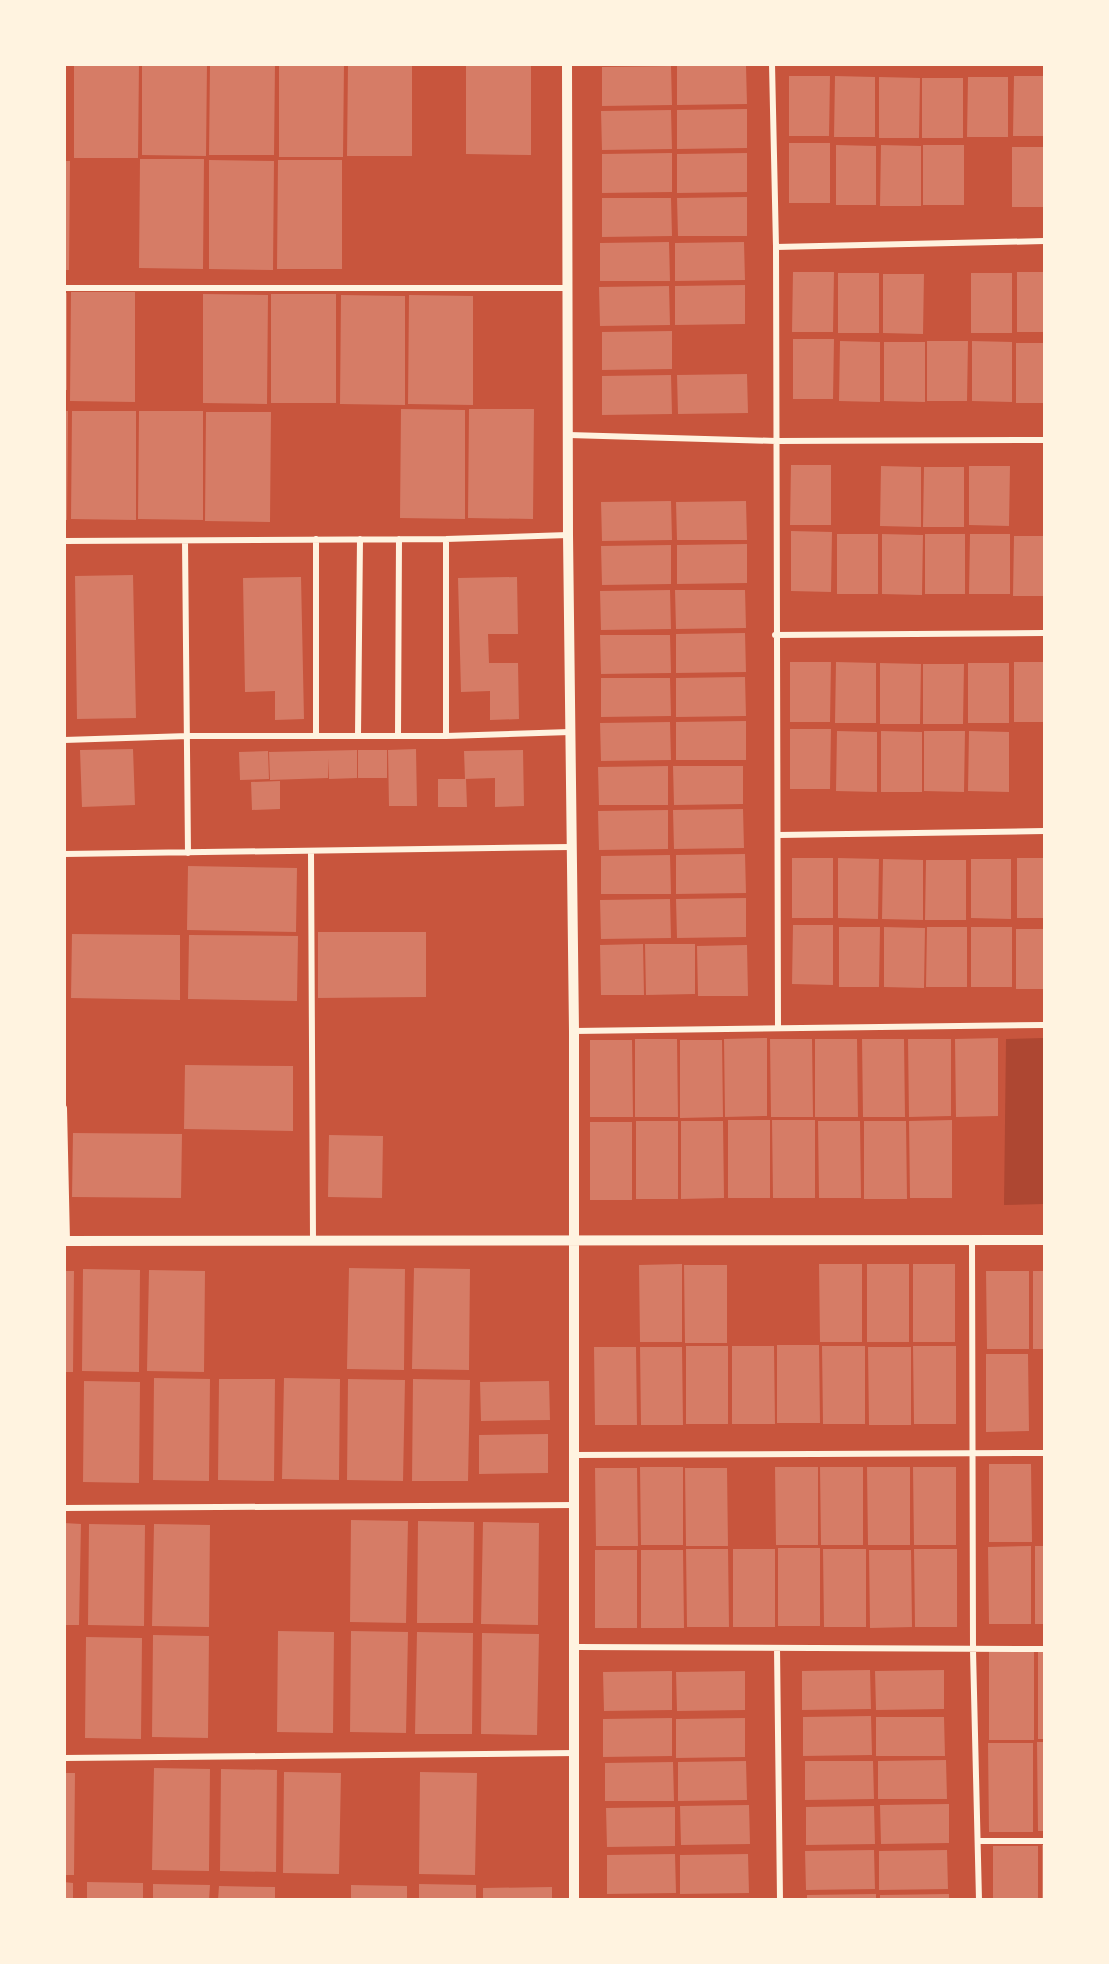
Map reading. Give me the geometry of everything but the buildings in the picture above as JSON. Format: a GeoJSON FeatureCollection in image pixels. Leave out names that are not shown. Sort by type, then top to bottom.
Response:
{"type":"FeatureCollection","features":[{"type":"Feature","properties":{"kind":"street"},"geometry":{"type":"LineString","coordinates":[[567,64],[568,535],[574,1031],[576,1647],[574,1899]]}},
{"type":"Feature","properties":{"kind":"street"},"geometry":{"type":"LineString","coordinates":[[772,64],[776,247],[775,634],[779,835],[778,1028]]}},
{"type":"Feature","properties":{"kind":"street"},"geometry":{"type":"LineString","coordinates":[[776,247],[1044,241]]}},
{"type":"Feature","properties":{"kind":"street"},"geometry":{"type":"LineString","coordinates":[[64,288],[568,288]]}},
{"type":"Feature","properties":{"kind":"street"},"geometry":{"type":"LineString","coordinates":[[569,435],[776,441],[1044,440]]}},
{"type":"Feature","properties":{"kind":"street"},"geometry":{"type":"LineString","coordinates":[[64,541],[446,539],[568,535]]}},
{"type":"Feature","properties":{"kind":"street"},"geometry":{"type":"LineString","coordinates":[[316,539],[316,735]]}},
{"type":"Feature","properties":{"kind":"street"},"geometry":{"type":"LineString","coordinates":[[358,735],[360,539]]}},
{"type":"Feature","properties":{"kind":"street"},"geometry":{"type":"LineString","coordinates":[[398,735],[399,539]]}},
{"type":"Feature","properties":{"kind":"street"},"geometry":{"type":"LineString","coordinates":[[446,539],[446,736]]}},
{"type":"Feature","properties":{"kind":"street"},"geometry":{"type":"LineString","coordinates":[[185,540],[188,854]]}},
{"type":"Feature","properties":{"kind":"street"},"geometry":{"type":"LineString","coordinates":[[775,634],[1044,633]]}},
{"type":"Feature","properties":{"kind":"street"},"geometry":{"type":"LineString","coordinates":[[64,740],[188,736],[446,736],[570,732]]}},
{"type":"Feature","properties":{"kind":"street"},"geometry":{"type":"LineString","coordinates":[[779,835],[1044,831]]}},
{"type":"Feature","properties":{"kind":"street"},"geometry":{"type":"LineString","coordinates":[[64,854],[311,853],[571,847]]}},
{"type":"Feature","properties":{"kind":"street"},"geometry":{"type":"LineString","coordinates":[[311,853],[312,1239]]}},
{"type":"Feature","properties":{"kind":"street"},"geometry":{"type":"LineString","coordinates":[[574,1031],[1044,1025]]}},
{"type":"Feature","properties":{"kind":"street"},"geometry":{"type":"LineString","coordinates":[[64,1108],[66,1241],[1044,1240]]}},
{"type":"Feature","properties":{"kind":"street"},"geometry":{"type":"LineString","coordinates":[[972,1240],[973,1651],[980,1841],[979,1899]]}},
{"type":"Feature","properties":{"kind":"street"},"geometry":{"type":"LineString","coordinates":[[574,1455],[1044,1453]]}},
{"type":"Feature","properties":{"kind":"street"},"geometry":{"type":"LineString","coordinates":[[64,1508],[574,1505]]}},
{"type":"Feature","properties":{"kind":"street"},"geometry":{"type":"LineString","coordinates":[[576,1647],[973,1651],[1044,1649]]}},
{"type":"Feature","properties":{"kind":"street"},"geometry":{"type":"LineString","coordinates":[[777,1648],[780,1899]]}},
{"type":"Feature","properties":{"kind":"street"},"geometry":{"type":"LineString","coordinates":[[64,1758],[576,1753]]}},
{"type":"Feature","properties":{"kind":"street"},"geometry":{"type":"LineString","coordinates":[[980,1841],[1044,1841]]}},
{"type":"Feature","properties":{"kind":"shaded area"},"geometry":{"type":"Polygon","coordinates":[[[1044,1038],[1044,1204],[1004,1205],[1006,1039],[1044,1038]]]}}]}
